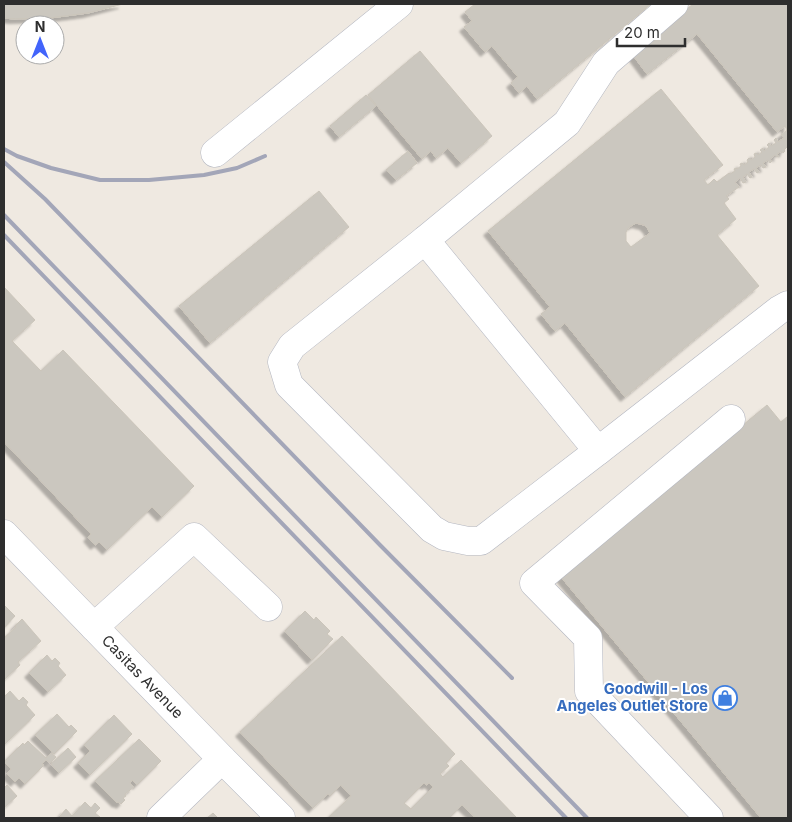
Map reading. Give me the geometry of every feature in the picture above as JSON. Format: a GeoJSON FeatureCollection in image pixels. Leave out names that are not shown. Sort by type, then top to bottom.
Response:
{"type":"FeatureCollection","features":[{"type":"Feature","properties":{"kind":"street"},"geometry":{"type":"LineString","coordinates":[[215,153],[400,4]]}},
{"type":"Feature","properties":{"kind":"street"},"geometry":{"type":"LineString","coordinates":[[674,4],[606,63],[568,123],[292,346],[282,362],[289,385],[432,529],[444,536],[481,541],[779,310],[788,305]]}},
{"type":"Feature","properties":{"kind":"street"},"geometry":{"type":"LineString","coordinates":[[425,240],[598,451]]}},
{"type":"Feature","properties":{"kind":"street"},"geometry":{"type":"LineString","coordinates":[[709,818],[589,691],[588,638],[534,583],[731,419]]}},
{"type":"Feature","properties":{"kind":"street","name":"Casitas Avenue"},"geometry":{"type":"LineString","coordinates":[[4,534],[281,818]]}},
{"type":"Feature","properties":{"kind":"street"},"geometry":{"type":"LineString","coordinates":[[94,627],[194,538],[268,607]]}},
{"type":"Feature","properties":{"kind":"street"},"geometry":{"type":"LineString","coordinates":[[161,818],[222,759]]}},
{"type":"Feature","properties":{"kind":"building"},"geometry":{"type":"Polygon","coordinates":[[[4,4],[123,4],[88,13],[65,16],[15,15],[15,19],[4,18],[4,4]]]}},
{"type":"Feature","properties":{"kind":"building"},"geometry":{"type":"Polygon","coordinates":[[[475,4],[651,4],[537,99],[527,86],[519,93],[511,83],[518,77],[492,46],[485,52],[464,27],[472,21],[465,12],[475,4]]]}},
{"type":"Feature","properties":{"kind":"building"},"geometry":{"type":"Polygon","coordinates":[[[693,4],[788,4],[788,146],[783,153],[782,151],[777,154],[779,156],[775,155],[770,159],[772,161],[770,163],[768,160],[763,163],[766,167],[763,168],[761,165],[756,168],[759,172],[757,173],[754,169],[749,172],[752,177],[750,178],[747,174],[743,177],[746,182],[743,183],[740,178],[735,182],[739,187],[726,196],[729,199],[724,203],[736,219],[717,235],[759,286],[625,397],[565,323],[555,331],[541,314],[550,307],[488,231],[661,89],[723,165],[704,180],[708,185],[714,179],[717,182],[735,171],[734,169],[741,166],[740,164],[744,165],[748,162],[749,158],[751,160],[755,157],[754,154],[758,155],[762,152],[760,150],[763,148],[764,151],[769,147],[767,145],[769,143],[771,146],[776,143],[774,140],[776,138],[778,142],[784,138],[781,135],[787,130],[785,126],[777,132],[697,34],[647,74],[632,54],[693,4]],[[636,223],[629,227],[626,232],[626,241],[631,247],[650,233],[644,225],[636,223]]]}},
{"type":"Feature","properties":{"kind":"building"},"geometry":{"type":"Polygon","coordinates":[[[420,51],[492,136],[461,163],[448,148],[436,158],[431,151],[422,159],[368,95],[420,51]]]}},
{"type":"Feature","properties":{"kind":"building"},"geometry":{"type":"Polygon","coordinates":[[[366,95],[376,106],[339,137],[330,126],[366,95]]]}},
{"type":"Feature","properties":{"kind":"building"},"geometry":{"type":"Polygon","coordinates":[[[408,151],[417,163],[396,180],[386,170],[408,151]]]}},
{"type":"Feature","properties":{"kind":"building"},"geometry":{"type":"Polygon","coordinates":[[[319,191],[349,227],[210,343],[179,306],[319,191]]]}},
{"type":"Feature","properties":{"kind":"building"},"geometry":{"type":"Polygon","coordinates":[[[4,287],[35,320],[12,341],[41,371],[63,350],[194,486],[162,517],[152,507],[107,550],[99,542],[95,545],[88,537],[91,534],[4,442],[4,287]]]}},
{"type":"Feature","properties":{"kind":"building","name":"Goodwill - Los Angeles Outlet Store"},"geometry":{"type":"Polygon","coordinates":[[[767,405],[781,422],[788,416],[788,818],[761,818],[561,577],[767,405]]]}},
{"type":"Feature","properties":{"kind":"building"},"geometry":{"type":"Polygon","coordinates":[[[4,605],[15,616],[4,628],[4,605]]]}},
{"type":"Feature","properties":{"kind":"building"},"geometry":{"type":"Polygon","coordinates":[[[305,611],[314,620],[316,617],[330,631],[327,634],[333,639],[312,660],[285,631],[305,611]]]}},
{"type":"Feature","properties":{"kind":"building"},"geometry":{"type":"Polygon","coordinates":[[[22,619],[41,641],[18,662],[20,665],[5,679],[4,638],[22,619]]]}},
{"type":"Feature","properties":{"kind":"building"},"geometry":{"type":"Polygon","coordinates":[[[342,636],[455,754],[446,763],[449,766],[440,774],[443,777],[461,760],[517,818],[476,818],[462,805],[449,818],[328,818],[351,796],[341,785],[330,796],[328,794],[313,808],[240,732],[342,636]],[[424,783],[404,803],[411,809],[433,787],[429,783],[426,785],[424,783]]]}},
{"type":"Feature","properties":{"kind":"building"},"geometry":{"type":"Polygon","coordinates":[[[47,655],[52,661],[55,658],[60,663],[58,666],[66,675],[48,692],[29,673],[47,655]]]}},
{"type":"Feature","properties":{"kind":"building"},"geometry":{"type":"Polygon","coordinates":[[[10,691],[19,701],[23,697],[28,702],[26,705],[35,715],[4,745],[4,697],[10,691]]]}},
{"type":"Feature","properties":{"kind":"building"},"geometry":{"type":"Polygon","coordinates":[[[57,714],[69,727],[71,725],[77,731],[54,754],[35,735],[57,714]]]}},
{"type":"Feature","properties":{"kind":"building"},"geometry":{"type":"Polygon","coordinates":[[[114,715],[132,734],[90,775],[78,763],[90,751],[84,745],[114,715]]]}},
{"type":"Feature","properties":{"kind":"building"},"geometry":{"type":"Polygon","coordinates":[[[139,739],[161,761],[137,785],[132,780],[130,783],[134,787],[125,794],[126,796],[123,798],[125,800],[121,804],[117,803],[95,781],[139,739]]]}},
{"type":"Feature","properties":{"kind":"building"},"geometry":{"type":"Polygon","coordinates":[[[28,741],[46,758],[51,753],[56,757],[50,763],[46,760],[42,764],[44,765],[25,784],[19,778],[15,782],[7,774],[11,769],[4,762],[23,743],[24,745],[28,741]]]}},
{"type":"Feature","properties":{"kind":"building"},"geometry":{"type":"Polygon","coordinates":[[[68,748],[76,757],[59,773],[51,764],[68,748]]]}},
{"type":"Feature","properties":{"kind":"building"},"geometry":{"type":"Polygon","coordinates":[[[7,785],[17,796],[4,808],[4,788],[7,785]]]}},
{"type":"Feature","properties":{"kind":"building"},"geometry":{"type":"Polygon","coordinates":[[[85,802],[91,808],[95,803],[100,808],[95,813],[100,817],[63,818],[60,816],[66,809],[72,816],[85,802]]]}},
{"type":"Feature","properties":{"kind":"building"},"geometry":{"type":"Polygon","coordinates":[[[213,813],[218,818],[207,818],[213,813]]]}},
{"type":"Feature","properties":{"kind":"railway"},"geometry":{"type":"LineString","coordinates":[[4,149],[17,156],[51,168],[100,180],[149,180],[204,175],[237,168],[265,156]]}},
{"type":"Feature","properties":{"kind":"railway"},"geometry":{"type":"LineString","coordinates":[[4,162],[45,199],[380,545],[512,678]]}},
{"type":"Feature","properties":{"kind":"railway"},"geometry":{"type":"LineString","coordinates":[[4,215],[587,818]]}},
{"type":"Feature","properties":{"kind":"railway"},"geometry":{"type":"LineString","coordinates":[[4,235],[566,818]]}},
{"type":"Feature","properties":{"kind":"place","name":"Goodwill - Los Angeles Outlet Store"},"geometry":{"type":"Point","coordinates":[725,698]}}]}
